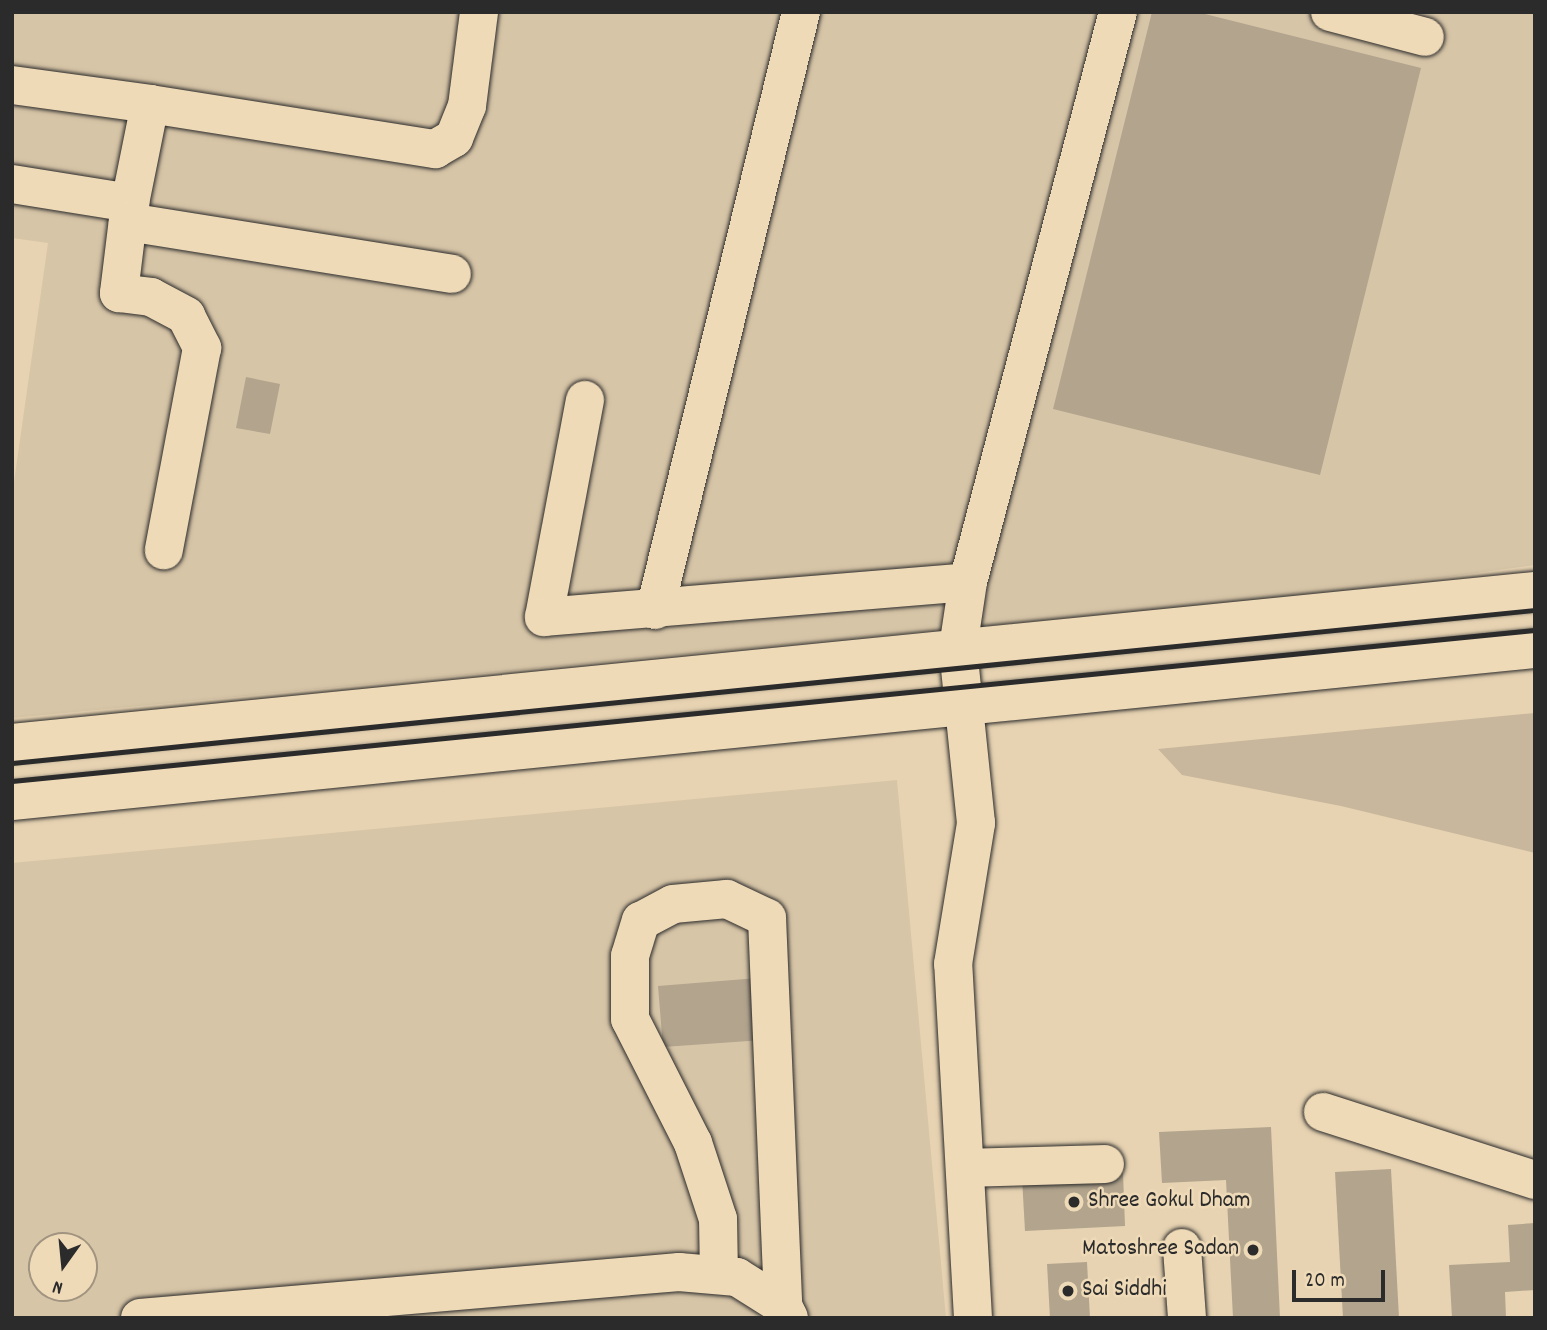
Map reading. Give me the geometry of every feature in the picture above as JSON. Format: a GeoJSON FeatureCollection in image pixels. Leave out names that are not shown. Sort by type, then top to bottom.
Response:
{"type":"FeatureCollection","features":[{"type":"Feature","properties":{"kind":"main road"},"geometry":{"type":"LineString","coordinates":[[12,85],[435,149],[454,138],[467,106],[479,12]]}},
{"type":"Feature","properties":{"kind":"main road"},"geometry":{"type":"LineString","coordinates":[[655,610],[802,12]]}},
{"type":"Feature","properties":{"kind":"main road"},"geometry":{"type":"LineString","coordinates":[[974,1318],[953,964],[976,823],[967,705],[958,648],[968,582],[1118,12]]}},
{"type":"Feature","properties":{"kind":"main road"},"geometry":{"type":"LineString","coordinates":[[1330,12],[1425,37]]}},
{"type":"Feature","properties":{"kind":"main road"},"geometry":{"type":"LineString","coordinates":[[150,104],[129,213],[119,293],[151,297],[186,316],[202,348],[164,550]]}},
{"type":"Feature","properties":{"kind":"main road"},"geometry":{"type":"LineString","coordinates":[[12,184],[129,213],[452,274]]}},
{"type":"Feature","properties":{"kind":"main road"},"geometry":{"type":"LineString","coordinates":[[586,400],[544,617],[655,610],[968,582]]}},
{"type":"Feature","properties":{"kind":"main road"},"geometry":{"type":"LineString","coordinates":[[12,743],[1535,591]]}},
{"type":"Feature","properties":{"kind":"main road"},"geometry":{"type":"LineString","coordinates":[[1466,598],[1474,655]]}},
{"type":"Feature","properties":{"kind":"main road"},"geometry":{"type":"LineString","coordinates":[[12,801],[1535,649]]}},
{"type":"Feature","properties":{"kind":"main road"},"geometry":{"type":"LineString","coordinates":[[719,1275],[718,1219],[693,1143],[630,1019],[629,956],[641,921],[673,904],[727,900],[767,918],[786,1312]]}},
{"type":"Feature","properties":{"kind":"main road"},"geometry":{"type":"LineString","coordinates":[[1323,1112],[1535,1180]]}},
{"type":"Feature","properties":{"kind":"main road"},"geometry":{"type":"LineString","coordinates":[[965,1168],[1105,1164]]}},
{"type":"Feature","properties":{"kind":"main road"},"geometry":{"type":"LineString","coordinates":[[1182,1248],[1187,1318]]}},
{"type":"Feature","properties":{"kind":"main road"},"geometry":{"type":"LineString","coordinates":[[139,1318],[679,1272],[737,1277],[786,1312]]}},
{"type":"Feature","properties":{"kind":"shaded area"},"geometry":{"type":"Polygon","coordinates":[[[12,12],[1535,12],[1535,565],[1322,594],[12,718],[12,496],[48,243],[12,238],[12,12]]]}},
{"type":"Feature","properties":{"kind":"shaded area"},"geometry":{"type":"Polygon","coordinates":[[[1535,713],[1535,853],[1341,806],[1182,775],[1158,749],[1535,713]]]}},
{"type":"Feature","properties":{"kind":"shaded area"},"geometry":{"type":"Polygon","coordinates":[[[897,780],[946,1318],[12,1318],[12,863],[897,780]]]}},
{"type":"Feature","properties":{"kind":"building"},"geometry":{"type":"Polygon","coordinates":[[[1152,12],[1197,12],[1421,68],[1320,475],[1053,409],[1152,12]]]}},
{"type":"Feature","properties":{"kind":"building"},"geometry":{"type":"Polygon","coordinates":[[[246,377],[280,384],[270,434],[236,428],[246,377]]]}},
{"type":"Feature","properties":{"kind":"building"},"geometry":{"type":"Polygon","coordinates":[[[758,978],[763,1040],[663,1047],[658,986],[758,978]]]}},
{"type":"Feature","properties":{"kind":"building","name":"Matoshree Sadan"},"geometry":{"type":"Polygon","coordinates":[[[1271,1127],[1280,1318],[1233,1318],[1226,1180],[1162,1183],[1159,1132],[1271,1127]]]}},
{"type":"Feature","properties":{"kind":"building"},"geometry":{"type":"Polygon","coordinates":[[[1391,1169],[1399,1318],[1343,1318],[1335,1172],[1391,1169]]]}},
{"type":"Feature","properties":{"kind":"building","name":"Shree Gokul Dham"},"geometry":{"type":"Polygon","coordinates":[[[1123,1173],[1125,1226],[1025,1231],[1022,1178],[1123,1173]]]}},
{"type":"Feature","properties":{"kind":"building"},"geometry":{"type":"Polygon","coordinates":[[[1535,1223],[1535,1290],[1505,1292],[1506,1318],[1452,1318],[1449,1265],[1510,1262],[1508,1225],[1535,1223]]]}},
{"type":"Feature","properties":{"kind":"building","name":"Sai Siddhi"},"geometry":{"type":"Polygon","coordinates":[[[1087,1262],[1090,1318],[1050,1318],[1047,1264],[1087,1262]]]}},
{"type":"Feature","properties":{"kind":"railway"},"geometry":{"type":"LineString","coordinates":[[12,763],[1535,610]]}},
{"type":"Feature","properties":{"kind":"railway"},"geometry":{"type":"LineString","coordinates":[[12,781],[1535,630]]}},
{"type":"Feature","properties":{"kind":"place","name":"Shree Gokul Dham"},"geometry":{"type":"Point","coordinates":[1074,1202]}},
{"type":"Feature","properties":{"kind":"place","name":"Matoshree Sadan"},"geometry":{"type":"Point","coordinates":[1253,1250]}},
{"type":"Feature","properties":{"kind":"place","name":"Sai Siddhi"},"geometry":{"type":"Point","coordinates":[1068,1291]}}]}
